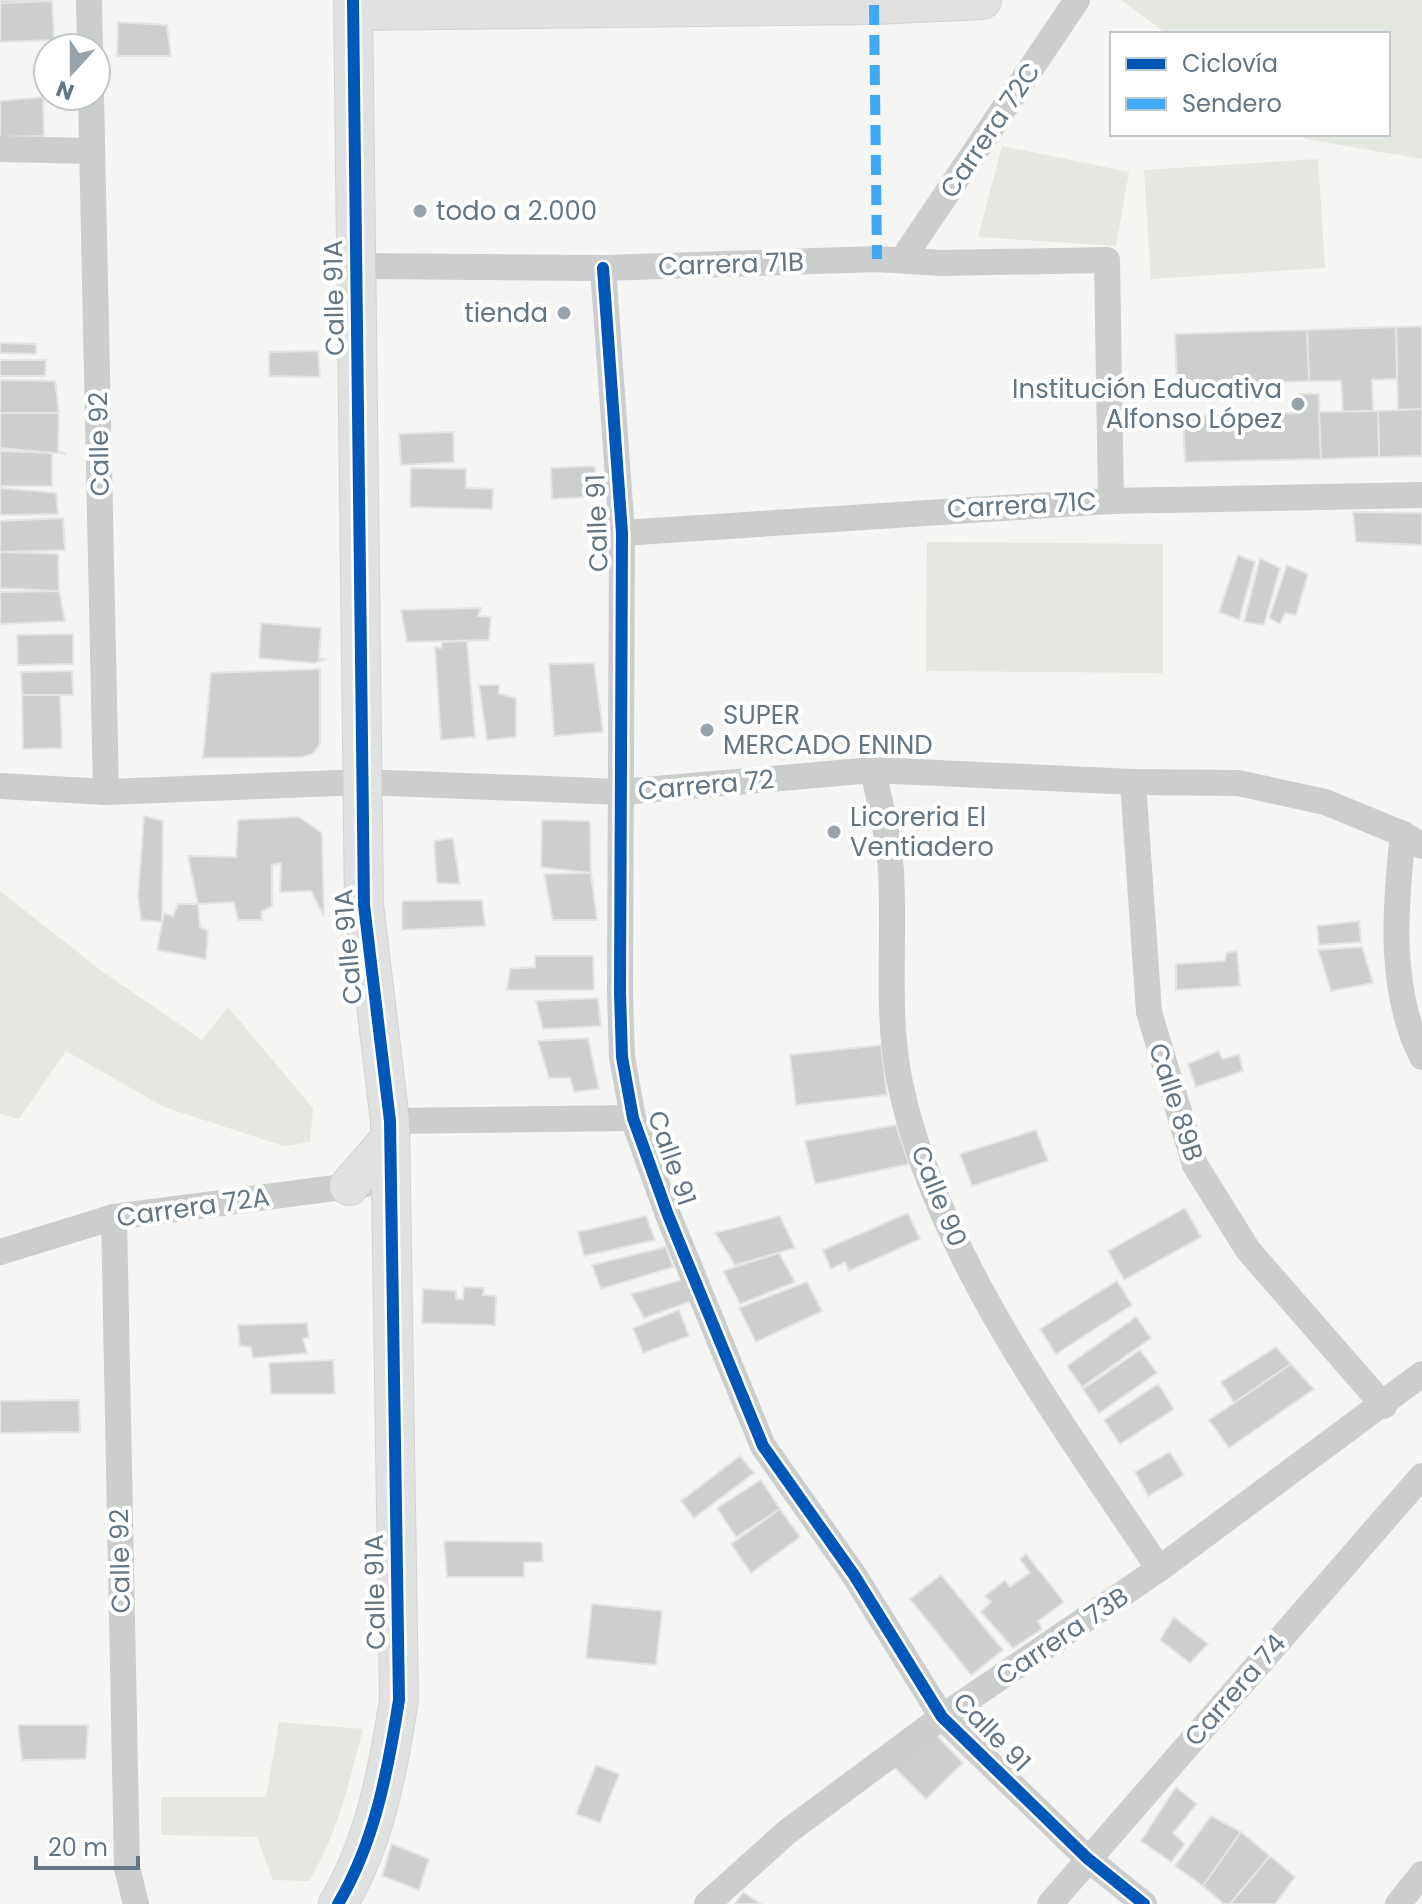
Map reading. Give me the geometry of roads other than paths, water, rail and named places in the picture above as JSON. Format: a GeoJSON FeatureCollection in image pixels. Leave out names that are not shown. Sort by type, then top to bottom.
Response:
{"type":"FeatureCollection","features":[{"type":"Feature","properties":{"kind":"street"},"geometry":{"type":"LineString","coordinates":[[89,0],[90,32]]}},
{"type":"Feature","properties":{"kind":"street"},"geometry":{"type":"LineString","coordinates":[[353,6],[874,5],[982,0]]}},
{"type":"Feature","properties":{"kind":"street","name":"Carrera 72C"},"geometry":{"type":"LineString","coordinates":[[902,260],[1077,0]]}},
{"type":"Feature","properties":{"kind":"street","name":"Calle 91A"},"geometry":{"type":"LineString","coordinates":[[345,1893],[386,1781],[399,1700],[390,1130],[364,905],[353,6]]}},
{"type":"Feature","properties":{"kind":"street","name":"Calle 92"},"geometry":{"type":"LineString","coordinates":[[91,112],[106,792]]}},
{"type":"Feature","properties":{"kind":"street"},"geometry":{"type":"LineString","coordinates":[[0,149],[92,151]]}},
{"type":"Feature","properties":{"kind":"street","name":"Carrera 71B"},"geometry":{"type":"LineString","coordinates":[[355,266],[603,268],[902,260],[942,263],[1107,260],[1111,501]]}},
{"type":"Feature","properties":{"kind":"street","name":"Calle 91"},"geometry":{"type":"LineString","coordinates":[[603,268],[622,533],[622,1057],[633,1118],[668,1215],[763,1446],[854,1575],[942,1717],[1087,1858],[1144,1904]]}},
{"type":"Feature","properties":{"kind":"street","name":"Carrera 71C"},"geometry":{"type":"LineString","coordinates":[[622,533],[1111,501],[1422,495]]}},
{"type":"Feature","properties":{"kind":"street","name":"Carrera 72"},"geometry":{"type":"LineString","coordinates":[[0,786],[106,792],[363,782],[622,792],[873,770],[1133,782],[1238,783],[1325,802],[1412,840]]}},
{"type":"Feature","properties":{"kind":"street","name":"Calle 90"},"geometry":{"type":"LineString","coordinates":[[873,770],[891,869],[891,1003],[899,1077],[910,1121],[973,1279],[1041,1391],[1159,1569]]}},
{"type":"Feature","properties":{"kind":"street","name":"Calle 89B"},"geometry":{"type":"LineString","coordinates":[[1133,782],[1149,1012],[1195,1165],[1248,1250],[1384,1406]]}},
{"type":"Feature","properties":{"kind":"street"},"geometry":{"type":"LineString","coordinates":[[1412,840],[1395,927],[1398,965],[1414,1042],[1422,1057]]}},
{"type":"Feature","properties":{"kind":"street"},"geometry":{"type":"LineString","coordinates":[[349,1186],[390,1130],[633,1118]]}},
{"type":"Feature","properties":{"kind":"street","name":"Carrera 72A"},"geometry":{"type":"LineString","coordinates":[[0,1252],[114,1217],[391,1181]]}},
{"type":"Feature","properties":{"kind":"street","name":"Calle 92"},"geometry":{"type":"LineString","coordinates":[[114,1217],[127,1868],[136,1904]]}},
{"type":"Feature","properties":{"kind":"street","name":"Carrera 73B"},"geometry":{"type":"LineString","coordinates":[[707,1904],[787,1832],[942,1717],[1159,1569],[1384,1406],[1422,1374]]}},
{"type":"Feature","properties":{"kind":"street","name":"Carrera 74"},"geometry":{"type":"LineString","coordinates":[[1050,1904],[1422,1476]]}},
{"type":"Feature","properties":{"kind":"street"},"geometry":{"type":"LineString","coordinates":[[1398,1904],[1422,1874]]}},
{"type":"Feature","properties":{"kind":"place","name":"todo a 2.000"},"geometry":{"type":"Point","coordinates":[420,211]}},
{"type":"Feature","properties":{"kind":"place","name":"tienda"},"geometry":{"type":"Point","coordinates":[564,313]}},
{"type":"Feature","properties":{"kind":"place","name":"Institución Educativa Alfonso López"},"geometry":{"type":"Point","coordinates":[1298,404]}},
{"type":"Feature","properties":{"kind":"place","name":"SUPER MERCADO ENIND"},"geometry":{"type":"Point","coordinates":[707,730]}},
{"type":"Feature","properties":{"kind":"place","name":"Licoreria El Ventiadero"},"geometry":{"type":"Point","coordinates":[834,832]}}]}
